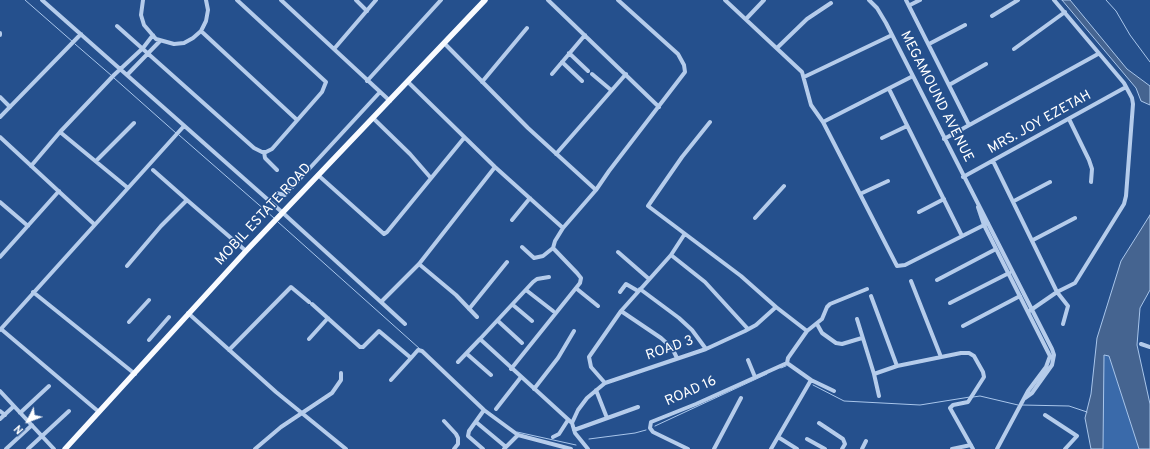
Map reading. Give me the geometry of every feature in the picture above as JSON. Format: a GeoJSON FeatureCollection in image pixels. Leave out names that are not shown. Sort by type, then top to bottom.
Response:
{"type":"FeatureCollection","features":[{"type":"Feature","properties":{"kind":"main road","name":"MOBIL ESTATE ROAD"},"geometry":{"type":"LineString","coordinates":[[65,449],[188,313],[318,175],[445,44],[485,0]]}},
{"type":"Feature","properties":{"kind":"street"},"geometry":{"type":"LineString","coordinates":[[42,0],[283,212],[405,324]]}},
{"type":"Feature","properties":{"kind":"street"},"geometry":{"type":"LineString","coordinates":[[143,0],[141,15],[144,25],[152,36],[160,41],[174,44],[184,43],[194,38],[201,31],[206,21],[208,10],[206,0]]}},
{"type":"Feature","properties":{"kind":"street"},"geometry":{"type":"LineString","coordinates":[[116,26],[148,52],[254,148],[264,152],[272,148],[296,119],[322,92],[326,82],[237,0]]}},
{"type":"Feature","properties":{"kind":"street"},"geometry":{"type":"LineString","coordinates":[[281,0],[390,101]]}},
{"type":"Feature","properties":{"kind":"street"},"geometry":{"type":"LineString","coordinates":[[356,0],[367,11]]}},
{"type":"Feature","properties":{"kind":"street"},"geometry":{"type":"LineString","coordinates":[[334,49],[376,0]]}},
{"type":"Feature","properties":{"kind":"street"},"geometry":{"type":"LineString","coordinates":[[367,81],[441,0]]}},
{"type":"Feature","properties":{"kind":"street"},"geometry":{"type":"LineString","coordinates":[[522,247],[534,258],[543,256],[553,248],[554,241],[563,228],[596,190],[685,72],[684,64],[678,54],[618,0]]}},
{"type":"Feature","properties":{"kind":"street"},"geometry":{"type":"LineString","coordinates":[[725,0],[802,72],[804,84],[812,105],[824,122],[897,266],[905,266],[986,224]]}},
{"type":"Feature","properties":{"kind":"street"},"geometry":{"type":"LineString","coordinates":[[746,19],[764,0]]}},
{"type":"Feature","properties":{"kind":"street","name":"MEGAMOUND AVENUE"},"geometry":{"type":"LineString","coordinates":[[869,0],[882,16],[913,76],[1030,310],[1050,356],[1046,367],[1018,410],[997,449]]}},
{"type":"Feature","properties":{"kind":"street"},"geometry":{"type":"LineString","coordinates":[[906,0],[910,5],[969,125]]}},
{"type":"Feature","properties":{"kind":"street"},"geometry":{"type":"LineString","coordinates":[[910,5],[920,0]]}},
{"type":"Feature","properties":{"kind":"street"},"geometry":{"type":"LineString","coordinates":[[992,16],[1018,0]]}},
{"type":"Feature","properties":{"kind":"street"},"geometry":{"type":"LineString","coordinates":[[1030,310],[1058,292],[1069,288],[1079,278],[1124,204],[1133,104],[1126,87],[1054,0]]}},
{"type":"Feature","properties":{"kind":"street"},"geometry":{"type":"LineString","coordinates":[[550,1],[659,106]]}},
{"type":"Feature","properties":{"kind":"street"},"geometry":{"type":"LineString","coordinates":[[777,48],[807,19],[831,3]]}},
{"type":"Feature","properties":{"kind":"street"},"geometry":{"type":"LineString","coordinates":[[1014,50],[1065,12]]}},
{"type":"Feature","properties":{"kind":"street"},"geometry":{"type":"LineString","coordinates":[[929,44],[965,25]]}},
{"type":"Feature","properties":{"kind":"street"},"geometry":{"type":"LineString","coordinates":[[482,82],[527,28]]}},
{"type":"Feature","properties":{"kind":"street"},"geometry":{"type":"LineString","coordinates":[[201,31],[296,119]]}},
{"type":"Feature","properties":{"kind":"street"},"geometry":{"type":"LineString","coordinates":[[0,116],[75,42],[81,34]]}},
{"type":"Feature","properties":{"kind":"street"},"geometry":{"type":"LineString","coordinates":[[552,74],[585,35]]}},
{"type":"Feature","properties":{"kind":"street"},"geometry":{"type":"LineString","coordinates":[[804,77],[892,35]]}},
{"type":"Feature","properties":{"kind":"street"},"geometry":{"type":"LineString","coordinates":[[31,166],[60,132],[114,75],[143,48],[152,36]]}},
{"type":"Feature","properties":{"kind":"street"},"geometry":{"type":"LineString","coordinates":[[127,75],[160,41]]}},
{"type":"Feature","properties":{"kind":"street"},"geometry":{"type":"LineString","coordinates":[[445,44],[556,154],[596,190]]}},
{"type":"Feature","properties":{"kind":"street"},"geometry":{"type":"LineString","coordinates":[[569,53],[610,90]]}},
{"type":"Feature","properties":{"kind":"street"},"geometry":{"type":"LineString","coordinates":[[944,139],[1098,54]]}},
{"type":"Feature","properties":{"kind":"street"},"geometry":{"type":"LineString","coordinates":[[562,62],[582,81]]}},
{"type":"Feature","properties":{"kind":"street"},"geometry":{"type":"LineString","coordinates":[[949,85],[986,64]]}},
{"type":"Feature","properties":{"kind":"street"},"geometry":{"type":"LineString","coordinates":[[556,154],[610,90],[626,74]]}},
{"type":"Feature","properties":{"kind":"street"},"geometry":{"type":"LineString","coordinates":[[824,122],[913,76]]}},
{"type":"Feature","properties":{"kind":"street"},"geometry":{"type":"LineString","coordinates":[[408,82],[464,138],[563,228]]}},
{"type":"Feature","properties":{"kind":"street","name":"MRS. JOY EZETAH"},"geometry":{"type":"LineString","coordinates":[[963,177],[1069,120],[1126,87]]}},
{"type":"Feature","properties":{"kind":"street"},"geometry":{"type":"LineString","coordinates":[[889,89],[962,236]]}},
{"type":"Feature","properties":{"kind":"street"},"geometry":{"type":"LineString","coordinates":[[276,193],[285,195],[380,92]]}},
{"type":"Feature","properties":{"kind":"street"},"geometry":{"type":"LineString","coordinates":[[0,97],[10,107]]}},
{"type":"Feature","properties":{"kind":"street"},"geometry":{"type":"LineString","coordinates":[[373,118],[410,154],[430,177]]}},
{"type":"Feature","properties":{"kind":"street"},"geometry":{"type":"LineString","coordinates":[[1069,120],[1089,160],[1092,169],[1091,182]]}},
{"type":"Feature","properties":{"kind":"street"},"geometry":{"type":"LineString","coordinates":[[710,122],[682,157],[648,206],[684,235],[741,276],[776,307],[807,331]]}},
{"type":"Feature","properties":{"kind":"street"},"geometry":{"type":"LineString","coordinates":[[96,162],[134,123]]}},
{"type":"Feature","properties":{"kind":"street"},"geometry":{"type":"LineString","coordinates":[[99,412],[0,329],[184,126]]}},
{"type":"Feature","properties":{"kind":"street"},"geometry":{"type":"LineString","coordinates":[[882,138],[907,126]]}},
{"type":"Feature","properties":{"kind":"street"},"geometry":{"type":"LineString","coordinates":[[60,132],[128,188]]}},
{"type":"Feature","properties":{"kind":"street"},"geometry":{"type":"LineString","coordinates":[[0,137],[94,224]]}},
{"type":"Feature","properties":{"kind":"street"},"geometry":{"type":"LineString","coordinates":[[318,175],[384,234],[464,138]]}},
{"type":"Feature","properties":{"kind":"street"},"geometry":{"type":"LineString","coordinates":[[264,152],[265,158],[277,170]]}},
{"type":"Feature","properties":{"kind":"street"},"geometry":{"type":"LineString","coordinates":[[993,161],[1058,292],[1068,306],[1063,324]]}},
{"type":"Feature","properties":{"kind":"street"},"geometry":{"type":"LineString","coordinates":[[381,302],[419,264],[495,167]]}},
{"type":"Feature","properties":{"kind":"street"},"geometry":{"type":"LineString","coordinates":[[153,170],[246,251]]}},
{"type":"Feature","properties":{"kind":"street"},"geometry":{"type":"LineString","coordinates":[[860,194],[888,181]]}},
{"type":"Feature","properties":{"kind":"street"},"geometry":{"type":"LineString","coordinates":[[1014,201],[1050,182]]}},
{"type":"Feature","properties":{"kind":"street"},"geometry":{"type":"LineString","coordinates":[[755,218],[784,186]]}},
{"type":"Feature","properties":{"kind":"street"},"geometry":{"type":"LineString","coordinates":[[0,257],[59,191]]}},
{"type":"Feature","properties":{"kind":"street"},"geometry":{"type":"LineString","coordinates":[[512,220],[530,198]]}},
{"type":"Feature","properties":{"kind":"street"},"geometry":{"type":"LineString","coordinates":[[919,212],[944,199]]}},
{"type":"Feature","properties":{"kind":"street"},"geometry":{"type":"LineString","coordinates":[[127,266],[161,226],[187,200]]}},
{"type":"Feature","properties":{"kind":"street"},"geometry":{"type":"LineString","coordinates":[[0,202],[28,226]]}},
{"type":"Feature","properties":{"kind":"street"},"geometry":{"type":"LineString","coordinates":[[1033,240],[1075,218]]}},
{"type":"Feature","properties":{"kind":"street","name":"MEGAMOUND AVENUE"},"geometry":{"type":"LineString","coordinates":[[986,224],[996,248],[1020,296],[1030,310]]}},
{"type":"Feature","properties":{"kind":"street"},"geometry":{"type":"LineString","coordinates":[[605,383],[591,368],[589,357],[621,311],[671,255],[684,235]]}},
{"type":"Feature","properties":{"kind":"street"},"geometry":{"type":"LineString","coordinates":[[511,368],[576,289],[581,278],[553,248]]}},
{"type":"Feature","properties":{"kind":"street"},"geometry":{"type":"LineString","coordinates":[[936,280],[996,248]]}},
{"type":"Feature","properties":{"kind":"street"},"geometry":{"type":"LineString","coordinates":[[618,252],[649,279]]}},
{"type":"Feature","properties":{"kind":"street"},"geometry":{"type":"LineString","coordinates":[[671,255],[705,282],[748,329]]}},
{"type":"Feature","properties":{"kind":"street"},"geometry":{"type":"LineString","coordinates":[[469,310],[507,262]]}},
{"type":"Feature","properties":{"kind":"street"},"geometry":{"type":"LineString","coordinates":[[419,264],[477,317]]}},
{"type":"Feature","properties":{"kind":"street"},"geometry":{"type":"LineString","coordinates":[[950,303],[1009,273]]}},
{"type":"Feature","properties":{"kind":"street"},"geometry":{"type":"LineString","coordinates":[[458,362],[537,279],[549,277]]}},
{"type":"Feature","properties":{"kind":"street"},"geometry":{"type":"LineString","coordinates":[[911,281],[941,357]]}},
{"type":"Feature","properties":{"kind":"street"},"geometry":{"type":"LineString","coordinates":[[620,292],[626,284],[639,290],[679,318],[692,330],[706,349]]}},
{"type":"Feature","properties":{"kind":"street"},"geometry":{"type":"LineString","coordinates":[[229,350],[291,287],[360,347],[363,347],[380,331],[411,358]]}},
{"type":"Feature","properties":{"kind":"street"},"geometry":{"type":"LineString","coordinates":[[576,289],[598,306]]}},
{"type":"Feature","properties":{"kind":"street"},"geometry":{"type":"LineString","coordinates":[[834,391],[811,380],[787,363],[788,358],[807,331],[818,324],[830,304],[867,289]]}},
{"type":"Feature","properties":{"kind":"street"},"geometry":{"type":"LineString","coordinates":[[526,290],[553,311]]}},
{"type":"Feature","properties":{"kind":"street"},"geometry":{"type":"LineString","coordinates":[[33,292],[134,374]]}},
{"type":"Feature","properties":{"kind":"street"},"geometry":{"type":"LineString","coordinates":[[871,296],[897,366]]}},
{"type":"Feature","properties":{"kind":"street"},"geometry":{"type":"LineString","coordinates":[[963,326],[1020,296]]}},
{"type":"Feature","properties":{"kind":"street"},"geometry":{"type":"LineString","coordinates":[[129,322],[149,300]]}},
{"type":"Feature","properties":{"kind":"street"},"geometry":{"type":"LineString","coordinates":[[513,305],[532,321]]}},
{"type":"Feature","properties":{"kind":"street","name":"ROAD 3"},"geometry":{"type":"LineString","coordinates":[[553,437],[559,434],[596,390],[605,383],[706,349],[748,329],[776,307]]}},
{"type":"Feature","properties":{"kind":"street"},"geometry":{"type":"LineString","coordinates":[[621,311],[661,338],[672,348],[677,358]]}},
{"type":"Feature","properties":{"kind":"street"},"geometry":{"type":"LineString","coordinates":[[188,313],[229,350],[346,449]]}},
{"type":"Feature","properties":{"kind":"street"},"geometry":{"type":"LineString","coordinates":[[149,340],[169,317]]}},
{"type":"Feature","properties":{"kind":"street"},"geometry":{"type":"LineString","coordinates":[[309,339],[328,318]]}},
{"type":"Feature","properties":{"kind":"street"},"geometry":{"type":"LineString","coordinates":[[857,319],[874,374],[879,396]]}},
{"type":"Feature","properties":{"kind":"street"},"geometry":{"type":"LineString","coordinates":[[498,321],[522,343]]}},
{"type":"Feature","properties":{"kind":"street"},"geometry":{"type":"LineString","coordinates":[[818,324],[822,332],[836,343],[842,344],[862,338]]}},
{"type":"Feature","properties":{"kind":"street"},"geometry":{"type":"LineString","coordinates":[[534,389],[558,358],[574,331]]}},
{"type":"Feature","properties":{"kind":"street"},"geometry":{"type":"LineString","coordinates":[[480,339],[570,422],[588,449]]}},
{"type":"Feature","properties":{"kind":"street"},"geometry":{"type":"LineString","coordinates":[[1141,344],[1150,347]]}},
{"type":"Feature","properties":{"kind":"street"},"geometry":{"type":"LineString","coordinates":[[391,380],[418,350],[422,351],[484,410],[518,435],[570,449]]}},
{"type":"Feature","properties":{"kind":"street"},"geometry":{"type":"LineString","coordinates":[[874,374],[897,366],[965,352],[974,356],[984,374],[969,402],[953,405],[950,408],[972,447],[952,449]]}},
{"type":"Feature","properties":{"kind":"street"},"geometry":{"type":"LineString","coordinates":[[467,354],[491,375]]}},
{"type":"Feature","properties":{"kind":"street"},"geometry":{"type":"LineString","coordinates":[[748,360],[755,376]]}},
{"type":"Feature","properties":{"kind":"street","name":"ROAD 16"},"geometry":{"type":"LineString","coordinates":[[688,449],[653,432],[650,428],[651,422],[696,404],[755,376],[787,363]]}},
{"type":"Feature","properties":{"kind":"street"},"geometry":{"type":"LineString","coordinates":[[255,449],[281,427],[332,394],[341,380],[341,373]]}},
{"type":"Feature","properties":{"kind":"street"},"geometry":{"type":"LineString","coordinates":[[496,409],[521,377]]}},
{"type":"Feature","properties":{"kind":"street"},"geometry":{"type":"LineString","coordinates":[[771,449],[811,380]]}},
{"type":"Feature","properties":{"kind":"street"},"geometry":{"type":"LineString","coordinates":[[20,413],[49,386]]}},
{"type":"Feature","properties":{"kind":"street"},"geometry":{"type":"LineString","coordinates":[[596,390],[607,418]]}},
{"type":"Feature","properties":{"kind":"street"},"geometry":{"type":"LineString","coordinates":[[0,391],[54,449]]}},
{"type":"Feature","properties":{"kind":"street"},"geometry":{"type":"LineString","coordinates":[[714,449],[741,398]]}},
{"type":"Feature","properties":{"kind":"street"},"geometry":{"type":"LineString","coordinates":[[0,419],[14,406]]}},
{"type":"Feature","properties":{"kind":"street"},"geometry":{"type":"LineString","coordinates":[[574,430],[638,407]]}},
{"type":"Feature","properties":{"kind":"street"},"geometry":{"type":"LineString","coordinates":[[483,449],[468,436],[469,431],[484,410]]}},
{"type":"Feature","properties":{"kind":"street"},"geometry":{"type":"LineString","coordinates":[[0,411],[5,415]]}},
{"type":"Feature","properties":{"kind":"street"},"geometry":{"type":"LineString","coordinates":[[28,449],[69,411]]}},
{"type":"Feature","properties":{"kind":"street"},"geometry":{"type":"LineString","coordinates":[[1045,415],[1077,436],[1065,449]]}},
{"type":"Feature","properties":{"kind":"street"},"geometry":{"type":"LineString","coordinates":[[444,421],[458,438],[458,444],[454,449]]}},
{"type":"Feature","properties":{"kind":"street"},"geometry":{"type":"LineString","coordinates":[[476,422],[505,448],[518,435]]}},
{"type":"Feature","properties":{"kind":"street"},"geometry":{"type":"LineString","coordinates":[[819,422],[843,439],[845,444],[842,449]]}},
{"type":"Feature","properties":{"kind":"street"},"geometry":{"type":"LineString","coordinates":[[6,449],[32,425]]}},
{"type":"Feature","properties":{"kind":"street"},"geometry":{"type":"LineString","coordinates":[[778,438],[797,449]]}},
{"type":"Feature","properties":{"kind":"street"},"geometry":{"type":"LineString","coordinates":[[807,439],[825,449]]}},
{"type":"Feature","properties":{"kind":"street"},"geometry":{"type":"LineString","coordinates":[[862,449],[866,441]]}},
{"type":"Feature","properties":{"kind":"shaded area"},"geometry":{"type":"Polygon","coordinates":[[[1062,0],[1070,0],[1127,69],[1150,86],[1150,105],[1141,101],[1136,88],[1062,0]]]}},
{"type":"Feature","properties":{"kind":"shaded area"},"geometry":{"type":"Polygon","coordinates":[[[1150,215],[1150,290],[1140,308],[1137,345],[1150,404],[1150,449],[1139,449],[1109,356],[1104,355],[1103,449],[1091,449],[1085,418],[1091,394],[1097,338],[1121,261],[1150,215]]]}},
{"type":"Feature","properties":{"kind":"shaded area"},"geometry":{"type":"Polygon","coordinates":[[[1103,355],[1109,356],[1139,449],[1103,449],[1103,355]]]}},
{"type":"Feature","properties":{"kind":"waterway"},"geometry":{"type":"LineString","coordinates":[[25,0],[73,42]]}},
{"type":"Feature","properties":{"kind":"waterway"},"geometry":{"type":"LineString","coordinates":[[1106,0],[1116,11],[1130,35],[1150,62]]}},
{"type":"Feature","properties":{"kind":"waterway"},"geometry":{"type":"LineString","coordinates":[[75,44],[112,76]]}},
{"type":"Feature","properties":{"kind":"waterway"},"geometry":{"type":"LineString","coordinates":[[114,78],[176,133]]}},
{"type":"Feature","properties":{"kind":"waterway"},"geometry":{"type":"LineString","coordinates":[[179,135],[274,218]]}},
{"type":"Feature","properties":{"kind":"waterway"},"geometry":{"type":"LineString","coordinates":[[278,222],[420,349]]}},
{"type":"Feature","properties":{"kind":"waterway"},"geometry":{"type":"LineString","coordinates":[[781,368],[786,366]]}},
{"type":"Feature","properties":{"kind":"waterway"},"geometry":{"type":"LineString","coordinates":[[655,426],[767,374]]}},
{"type":"Feature","properties":{"kind":"waterway"},"geometry":{"type":"LineString","coordinates":[[813,385],[844,401],[920,405],[970,397]]}},
{"type":"Feature","properties":{"kind":"waterway"},"geometry":{"type":"LineString","coordinates":[[973,397],[980,396],[1018,405]]}},
{"type":"Feature","properties":{"kind":"waterway"},"geometry":{"type":"LineString","coordinates":[[1022,405],[1069,406],[1087,412]]}},
{"type":"Feature","properties":{"kind":"waterway"},"geometry":{"type":"LineString","coordinates":[[589,439],[635,433],[646,430]]}},
{"type":"Feature","properties":{"kind":"waterway"},"geometry":{"type":"LineString","coordinates":[[517,432],[576,445]]}}]}
